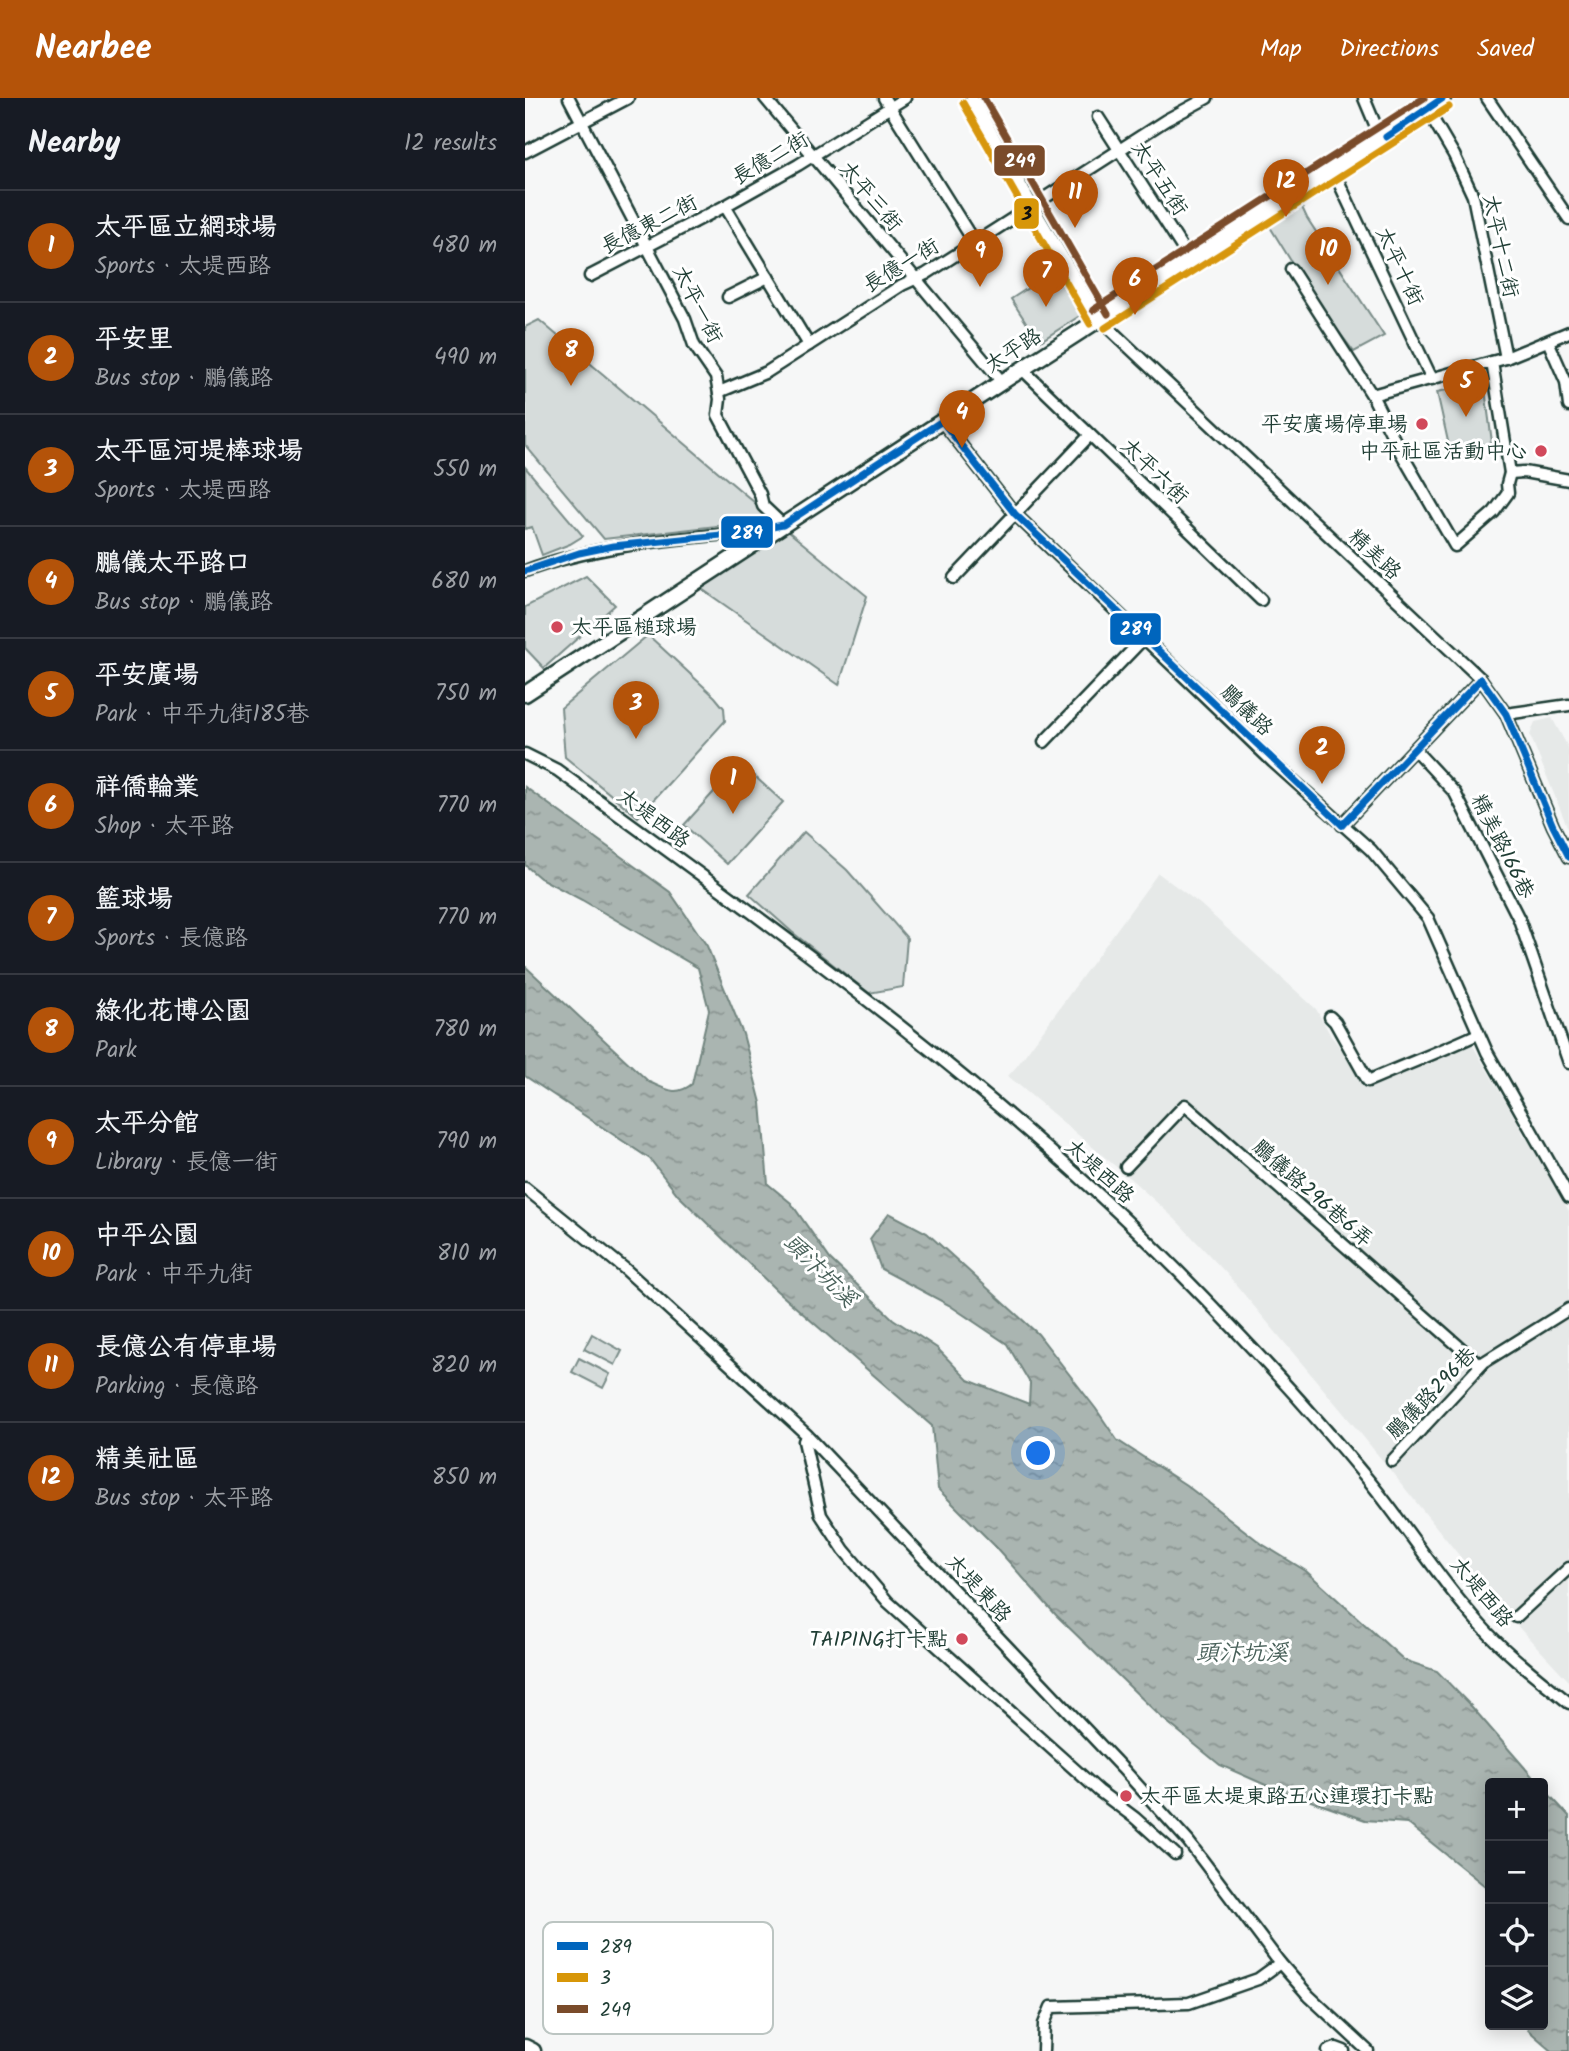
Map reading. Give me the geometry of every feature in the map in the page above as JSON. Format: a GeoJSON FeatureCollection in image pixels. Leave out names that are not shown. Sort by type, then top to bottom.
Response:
{"type":"FeatureCollection","features":[{"type":"Feature","properties":{"kind":"street","name":"太平一街"},"geometry":{"type":"LineString","coordinates":[[569,98],[685,319],[694,345],[716,377],[719,415],[760,494],[763,506],[783,525]]}},
{"type":"Feature","properties":{"kind":"street"},"geometry":{"type":"LineString","coordinates":[[525,152],[628,98]]}},
{"type":"Feature","properties":{"kind":"street","name":"太平三街"},"geometry":{"type":"LineString","coordinates":[[765,98],[1002,382]]}},
{"type":"Feature","properties":{"kind":"street","name":"長億二街"},"geometry":{"type":"LineString","coordinates":[[725,206],[813,156],[887,103],[905,98]]}},
{"type":"Feature","properties":{"kind":"street","name":"精美路"},"geometry":{"type":"LineString","coordinates":[[972,98],[1031,205],[1099,319],[1481,679],[1506,714],[1553,826],[1569,857]]}},
{"type":"Feature","properties":{"kind":"street","name":"長億一街"},"geometry":{"type":"LineString","coordinates":[[719,393],[767,372],[1117,150],[1207,98]]}},
{"type":"Feature","properties":{"kind":"street"},"geometry":{"type":"LineString","coordinates":[[1364,98],[1377,128],[1386,137]]}},
{"type":"Feature","properties":{"kind":"street","name":"太平路"},"geometry":{"type":"LineString","coordinates":[[525,694],[1443,98]]}},
{"type":"Feature","properties":{"kind":"street"},"geometry":{"type":"LineString","coordinates":[[1487,98],[1569,219]]}},
{"type":"Feature","properties":{"kind":"street"},"geometry":{"type":"LineString","coordinates":[[887,103],[974,242]]}},
{"type":"Feature","properties":{"kind":"street","name":"太平十二街"},"geometry":{"type":"LineString","coordinates":[[1427,109],[1454,155],[1472,197],[1506,358]]}},
{"type":"Feature","properties":{"kind":"street","name":"太平五街"},"geometry":{"type":"LineString","coordinates":[[1098,117],[1190,260]]}},
{"type":"Feature","properties":{"kind":"street","name":"太平十街"},"geometry":{"type":"LineString","coordinates":[[1333,170],[1432,379]]}},
{"type":"Feature","properties":{"kind":"street"},"geometry":{"type":"LineString","coordinates":[[725,206],[809,345]]}},
{"type":"Feature","properties":{"kind":"street","name":"長億東二街"},"geometry":{"type":"LineString","coordinates":[[590,276],[725,206]]}},
{"type":"Feature","properties":{"kind":"street"},"geometry":{"type":"LineString","coordinates":[[1291,269],[1372,395],[1400,451],[1455,546],[1466,539],[1508,493],[1510,473],[1492,362]]}},
{"type":"Feature","properties":{"kind":"street"},"geometry":{"type":"LineString","coordinates":[[727,298],[768,277]]}},
{"type":"Feature","properties":{"kind":"street"},"geometry":{"type":"LineString","coordinates":[[1372,395],[1506,358],[1569,332]]}},
{"type":"Feature","properties":{"kind":"street"},"geometry":{"type":"LineString","coordinates":[[1548,341],[1566,382],[1569,407]]}},
{"type":"Feature","properties":{"kind":"street","name":"太平六街"},"geometry":{"type":"LineString","coordinates":[[1022,369],[1261,600]]}},
{"type":"Feature","properties":{"kind":"street","name":"鵬儀路"},"geometry":{"type":"LineString","coordinates":[[942,421],[1014,514],[1371,850],[1428,918],[1478,1034],[1569,1198]]}},
{"type":"Feature","properties":{"kind":"street"},"geometry":{"type":"LineString","coordinates":[[954,578],[1090,435]]}},
{"type":"Feature","properties":{"kind":"street"},"geometry":{"type":"LineString","coordinates":[[1510,473],[1524,472],[1569,480]]}},
{"type":"Feature","properties":{"kind":"street","name":"太平路"},"geometry":{"type":"LineString","coordinates":[[525,572],[564,557],[615,546],[758,531],[783,525]]}},
{"type":"Feature","properties":{"kind":"street"},"geometry":{"type":"LineString","coordinates":[[1044,742],[1144,638]]}},
{"type":"Feature","properties":{"kind":"street"},"geometry":{"type":"LineString","coordinates":[[1342,825],[1481,679]]}},
{"type":"Feature","properties":{"kind":"street"},"geometry":{"type":"LineString","coordinates":[[1506,714],[1569,705]]}},
{"type":"Feature","properties":{"kind":"street","name":"精美路166巷"},"geometry":{"type":"LineString","coordinates":[[1415,750],[1455,793],[1510,899],[1569,1063]]}},
{"type":"Feature","properties":{"kind":"street","name":"太堤西路"},"geometry":{"type":"LineString","coordinates":[[525,754],[557,770],[871,1003],[1016,1121],[1111,1206],[1220,1314],[1369,1480],[1487,1632],[1569,1703]]}},
{"type":"Feature","properties":{"kind":"street"},"geometry":{"type":"LineString","coordinates":[[1330,1017],[1367,1081],[1434,1055],[1478,1034]]}},
{"type":"Feature","properties":{"kind":"street","name":"鵬儀路296巷6弄"},"geometry":{"type":"LineString","coordinates":[[1126,1167],[1185,1105],[1481,1365]]}},
{"type":"Feature","properties":{"kind":"street","name":"太堤東路"},"geometry":{"type":"LineString","coordinates":[[525,1188],[585,1235],[783,1411],[1122,1768],[1188,1841],[1280,1963],[1309,1996],[1368,2051]]}},
{"type":"Feature","properties":{"kind":"street","name":"鵬儀路296巷"},"geometry":{"type":"LineString","coordinates":[[1392,1461],[1481,1365],[1569,1309]]}},
{"type":"Feature","properties":{"kind":"street"},"geometry":{"type":"LineString","coordinates":[[804,1441],[821,1515],[844,1549],[888,1602],[1099,1791],[1135,1818],[1175,1854]]}},
{"type":"Feature","properties":{"kind":"street"},"geometry":{"type":"LineString","coordinates":[[1516,1617],[1569,1568]]}},
{"type":"Feature","properties":{"kind":"street"},"geometry":{"type":"LineString","coordinates":[[1043,2051],[1045,2024],[1051,2007],[1189,2003],[1258,1979],[1280,1963]]}},
{"type":"Feature","properties":{"kind":"street"},"geometry":{"type":"LineString","coordinates":[[525,2047],[533,2051]]}},
{"type":"Feature","properties":{"kind":"street"},"geometry":{"type":"LineString","coordinates":[[1328,2051],[1342,2049]]}},
{"type":"Feature","properties":{"kind":"shaded area"},"geometry":{"type":"Polygon","coordinates":[[[1299,201],[1307,218],[1384,336],[1354,352],[1315,300],[1267,222],[1299,201]]]}},
{"type":"Feature","properties":{"kind":"shaded area"},"geometry":{"type":"Polygon","coordinates":[[[1053,272],[1081,315],[1039,342],[1011,299],[1053,272]]]}},
{"type":"Feature","properties":{"kind":"shaded area"},"geometry":{"type":"Polygon","coordinates":[[[539,320],[761,508],[769,520],[604,539],[525,445],[525,327],[539,320]]]}},
{"type":"Feature","properties":{"kind":"shaded area"},"geometry":{"type":"Polygon","coordinates":[[[1484,382],[1492,442],[1451,455],[1437,392],[1484,382]]]}},
{"type":"Feature","properties":{"kind":"shaded area"},"geometry":{"type":"Polygon","coordinates":[[[525,467],[583,536],[542,555],[532,527],[525,529],[525,467]]]}},
{"type":"Feature","properties":{"kind":"shaded area"},"geometry":{"type":"Polygon","coordinates":[[[783,527],[867,596],[839,685],[699,587],[783,527]]]}},
{"type":"Feature","properties":{"kind":"shaded area","name":"太平區槌球場"},"geometry":{"type":"Polygon","coordinates":[[[586,576],[615,605],[544,668],[525,648],[525,607],[586,576]]]}},
{"type":"Feature","properties":{"kind":"shaded area"},"geometry":{"type":"Polygon","coordinates":[[[648,635],[715,697],[724,708],[725,721],[638,817],[565,757],[561,708],[648,635]]]}},
{"type":"Feature","properties":{"kind":"shaded area"},"geometry":{"type":"Polygon","coordinates":[[[1552,718],[1569,749],[1569,831],[1530,735],[1535,722],[1552,718]]]}},
{"type":"Feature","properties":{"kind":"shaded area"},"geometry":{"type":"Polygon","coordinates":[[[740,763],[783,802],[727,864],[684,825],[740,763]]]}},
{"type":"Feature","properties":{"kind":"shaded area"},"geometry":{"type":"Polygon","coordinates":[[[804,832],[847,870],[907,938],[903,987],[869,993],[749,894],[804,832]]]}},
{"type":"Feature","properties":{"kind":"shaded area"},"geometry":{"type":"Polygon","coordinates":[[[1158,873],[1200,904],[1316,1009],[1331,1036],[1360,1073],[1365,1085],[1363,1078],[1466,1034],[1569,1211],[1569,1681],[1509,1617],[1227,1274],[1175,1219],[1133,1181],[1008,1076],[1158,873]]]}},
{"type":"Feature","properties":{"kind":"shaded area"},"geometry":{"type":"Polygon","coordinates":[[[592,1334],[622,1351],[615,1365],[584,1349],[592,1334]]]}},
{"type":"Feature","properties":{"kind":"shaded area"},"geometry":{"type":"Polygon","coordinates":[[[579,1358],[610,1374],[603,1388],[572,1372],[579,1358]]]}},
{"type":"Feature","properties":{"kind":"water","name":"頭汴坑溪"},"geometry":{"type":"Polygon","coordinates":[[[525,787],[670,892],[707,946],[743,1034],[761,1103],[768,1184],[791,1203],[830,1259],[893,1319],[937,1348],[968,1380],[1029,1404],[1030,1383],[1007,1344],[949,1305],[881,1269],[870,1239],[889,1213],[927,1233],[1038,1334],[1117,1440],[1186,1485],[1262,1544],[1306,1571],[1404,1660],[1437,1671],[1472,1707],[1534,1778],[1485,1778],[1485,1886],[1407,1823],[1365,1820],[1268,1786],[1220,1765],[1161,1717],[1056,1615],[993,1544],[938,1489],[932,1426],[777,1291],[678,1195],[650,1159],[525,1076],[525,966],[649,1082],[671,1091],[681,1090],[692,1084],[709,1010],[698,968],[540,878],[525,865],[525,787]]]}},
{"type":"Feature","properties":{"kind":"water"},"geometry":{"type":"Polygon","coordinates":[[[1548,1793],[1569,1816],[1569,2051],[1552,2051],[1528,2030],[1548,2030],[1548,1793]]]}},
{"type":"Feature","properties":{"kind":"transit line","name":"249"},"geometry":{"type":"LineString","coordinates":[[984,98],[1108,314]]}},
{"type":"Feature","properties":{"kind":"transit line","name":"249"},"geometry":{"type":"LineString","coordinates":[[1093,310],[1424,98]]}},
{"type":"Feature","properties":{"kind":"transit line","name":"289"},"geometry":{"type":"LineString","coordinates":[[1386,137],[1443,98]]}},
{"type":"Feature","properties":{"kind":"transit line","name":"3"},"geometry":{"type":"LineString","coordinates":[[963,103],[1090,324]]}},
{"type":"Feature","properties":{"kind":"transit line","name":"3"},"geometry":{"type":"LineString","coordinates":[[1105,328],[1449,107]]}},
{"type":"Feature","properties":{"kind":"transit line","name":"289"},"geometry":{"type":"LineString","coordinates":[[942,421],[1015,514],[1342,825]]}},
{"type":"Feature","properties":{"kind":"transit line","name":"289"},"geometry":{"type":"LineString","coordinates":[[525,571],[579,553],[613,546],[741,533],[783,525],[942,421]]}},
{"type":"Feature","properties":{"kind":"transit line","name":"289"},"geometry":{"type":"LineString","coordinates":[[1481,679],[1506,714],[1553,826],[1569,857]]}},
{"type":"Feature","properties":{"kind":"transit line","name":"289"},"geometry":{"type":"LineString","coordinates":[[1342,825],[1481,679]]}},
{"type":"Feature","properties":{"kind":"place","name":"精美社區"},"geometry":{"type":"Point","coordinates":[1286,217]}},
{"type":"Feature","properties":{"kind":"place","name":"長億公有停車場"},"geometry":{"type":"Point","coordinates":[1075,228]}},
{"type":"Feature","properties":{"kind":"place","name":"中平公園"},"geometry":{"type":"Point","coordinates":[1328,285]}},
{"type":"Feature","properties":{"kind":"place","name":"太平分館"},"geometry":{"type":"Point","coordinates":[980,287]}},
{"type":"Feature","properties":{"kind":"place","name":"籃球場"},"geometry":{"type":"Point","coordinates":[1046,307]}},
{"type":"Feature","properties":{"kind":"place","name":"祥僑輪業"},"geometry":{"type":"Point","coordinates":[1135,315]}},
{"type":"Feature","properties":{"kind":"place","name":"綠化花博公園"},"geometry":{"type":"Point","coordinates":[571,386]}},
{"type":"Feature","properties":{"kind":"place","name":"平安廣場"},"geometry":{"type":"Point","coordinates":[1466,417]}},
{"type":"Feature","properties":{"kind":"place","name":"平安廣場停車場"},"geometry":{"type":"Point","coordinates":[1422,424]}},
{"type":"Feature","properties":{"kind":"place","name":"鵬儀太平路口"},"geometry":{"type":"Point","coordinates":[962,448]}},
{"type":"Feature","properties":{"kind":"place","name":"中平社區活動中心"},"geometry":{"type":"Point","coordinates":[1541,451]}},
{"type":"Feature","properties":{"kind":"place","name":"太平區槌球場"},"geometry":{"type":"Point","coordinates":[557,627]}},
{"type":"Feature","properties":{"kind":"place","name":"太平區河堤棒球場"},"geometry":{"type":"Point","coordinates":[636,739]}},
{"type":"Feature","properties":{"kind":"place","name":"平安里"},"geometry":{"type":"Point","coordinates":[1322,784]}},
{"type":"Feature","properties":{"kind":"place","name":"太平區立網球場"},"geometry":{"type":"Point","coordinates":[733,814]}},
{"type":"Feature","properties":{"kind":"place","name":"TAIPING打卡點"},"geometry":{"type":"Point","coordinates":[962,1639]}},
{"type":"Feature","properties":{"kind":"place","name":"太平區太堤東路五心連環打卡點"},"geometry":{"type":"Point","coordinates":[1126,1796]}}]}
